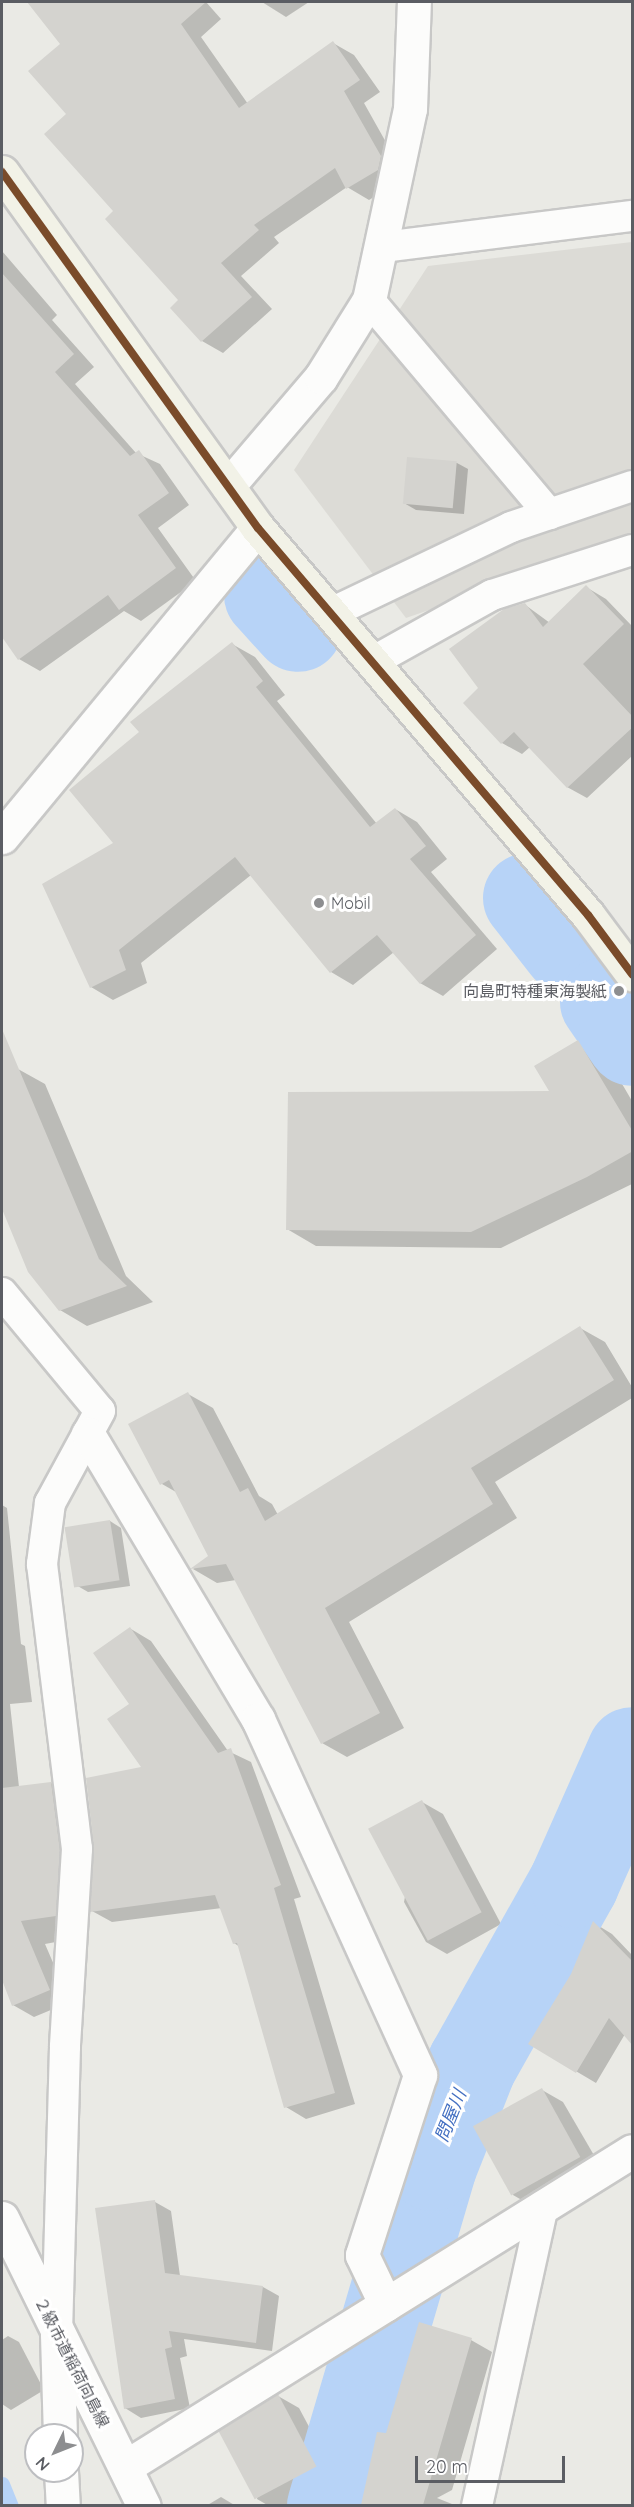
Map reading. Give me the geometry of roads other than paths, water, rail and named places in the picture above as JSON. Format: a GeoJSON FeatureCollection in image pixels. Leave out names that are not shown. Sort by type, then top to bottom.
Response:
{"type":"FeatureCollection","features":[{"type":"Feature","properties":{"kind":"main road"},"geometry":{"type":"LineString","coordinates":[[2,172],[258,528],[588,915],[633,974]]}},
{"type":"Feature","properties":{"kind":"street"},"geometry":{"type":"LineString","coordinates":[[228,486],[321,377],[369,300],[410,109],[414,2]]}},
{"type":"Feature","properties":{"kind":"street"},"geometry":{"type":"LineString","coordinates":[[2,837],[258,528]]}},
{"type":"Feature","properties":{"kind":"street"},"geometry":{"type":"LineString","coordinates":[[88,1434],[258,1719],[420,2074],[362,2255],[386,2305]]}},
{"type":"Feature","properties":{"kind":"street"},"geometry":{"type":"LineString","coordinates":[[125,2468],[633,2151]]}},
{"type":"Feature","properties":{"kind":"street","name":"２級市道稲荷向島線"},"geometry":{"type":"LineString","coordinates":[[2,2218],[57,2335],[144,2505]]}},
{"type":"Feature","properties":{"kind":"street"},"geometry":{"type":"LineString","coordinates":[[57,2335],[60,2423]]}},
{"type":"Feature","properties":{"kind":"street"},"geometry":{"type":"LineString","coordinates":[[62,2483],[63,2505]]}},
{"type":"Feature","properties":{"kind":"lane"},"geometry":{"type":"LineString","coordinates":[[382,247],[633,216]]}},
{"type":"Feature","properties":{"kind":"lane"},"geometry":{"type":"LineString","coordinates":[[369,300],[549,514]]}},
{"type":"Feature","properties":{"kind":"lane"},"geometry":{"type":"LineString","coordinates":[[331,613],[511,527],[633,486]]}},
{"type":"Feature","properties":{"kind":"lane"},"geometry":{"type":"LineString","coordinates":[[372,662],[492,595],[633,550]]}},
{"type":"Feature","properties":{"kind":"lane"},"geometry":{"type":"LineString","coordinates":[[2,1293],[100,1411],[50,1503],[42,1564],[77,1849],[65,2047],[57,2335]]}},
{"type":"Feature","properties":{"kind":"lane"},"geometry":{"type":"LineString","coordinates":[[477,2505],[543,2206]]}},
{"type":"Feature","properties":{"kind":"waterway","name":"問屋川"},"geometry":{"type":"LineString","coordinates":[[269,595],[298,627]]}},
{"type":"Feature","properties":{"kind":"waterway","name":"問屋川"},"geometry":{"type":"LineString","coordinates":[[528,898],[567,948]]}},
{"type":"Feature","properties":{"kind":"waterway","name":"問屋川"},"geometry":{"type":"LineString","coordinates":[[605,1002],[632,1041]]}},
{"type":"Feature","properties":{"kind":"waterway","name":"問屋川"},"geometry":{"type":"LineString","coordinates":[[332,2506],[432,2166],[472,2065],[574,1883],[632,1752]]}},
{"type":"Feature","properties":{"kind":"waterway"},"geometry":{"type":"LineString","coordinates":[[2,2484],[11,2506]]}},
{"type":"Feature","properties":{"kind":"place","name":"Mobil"},"geometry":{"type":"Point","coordinates":[319,903]}},
{"type":"Feature","properties":{"kind":"place","name":"向島町特種東海製紙"},"geometry":{"type":"Point","coordinates":[619,991]}}]}
